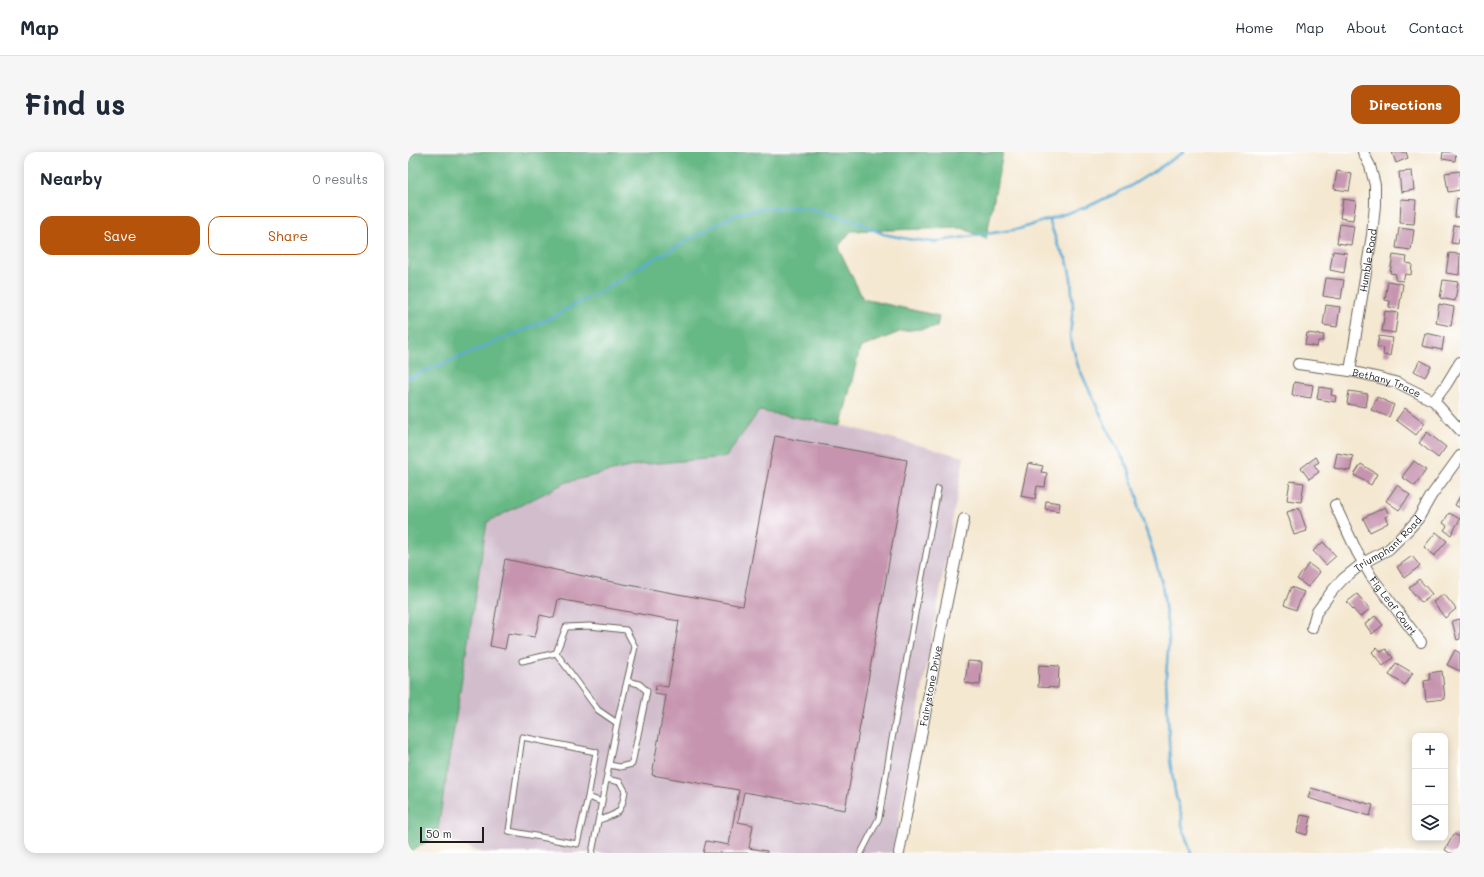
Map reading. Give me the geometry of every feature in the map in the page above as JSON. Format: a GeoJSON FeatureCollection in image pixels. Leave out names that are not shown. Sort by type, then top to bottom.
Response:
{"type":"FeatureCollection","features":[{"type":"Feature","properties":{"kind":"street","name":"Humble Road"},"geometry":{"type":"LineString","coordinates":[[1350,371],[1372,235],[1375,205],[1375,185],[1370,166],[1363,152]]}},
{"type":"Feature","properties":{"kind":"street"},"geometry":{"type":"LineString","coordinates":[[1434,401],[1460,362]]}},
{"type":"Feature","properties":{"kind":"street","name":"Bethany Trace"},"geometry":{"type":"LineString","coordinates":[[1298,364],[1350,371],[1398,383],[1434,401],[1460,430]]}},
{"type":"Feature","properties":{"kind":"street","name":"Triumphant Road"},"geometry":{"type":"LineString","coordinates":[[1312,628],[1316,613],[1343,578],[1363,563],[1389,549],[1418,519],[1431,496],[1460,456]]}},
{"type":"Feature","properties":{"kind":"street","name":"Fig Leaf Court"},"geometry":{"type":"LineString","coordinates":[[1335,505],[1357,552],[1371,576],[1421,642]]}},
{"type":"Feature","properties":{"kind":"street","name":"Fairystone Drive"},"geometry":{"type":"LineString","coordinates":[[899,853],[939,640],[964,519]]}},
{"type":"Feature","properties":{"kind":"lane"},"geometry":{"type":"LineString","coordinates":[[861,853],[879,818],[938,489]]}},
{"type":"Feature","properties":{"kind":"lane"},"geometry":{"type":"LineString","coordinates":[[556,653],[566,627],[590,626],[626,630],[635,647],[617,723],[592,853]]}},
{"type":"Feature","properties":{"kind":"lane"},"geometry":{"type":"LineString","coordinates":[[522,662],[556,653]]}},
{"type":"Feature","properties":{"kind":"lane"},"geometry":{"type":"LineString","coordinates":[[556,653],[598,710],[617,723]]}},
{"type":"Feature","properties":{"kind":"lane"},"geometry":{"type":"LineString","coordinates":[[609,765],[620,767],[632,764],[648,691],[639,684],[627,681]]}},
{"type":"Feature","properties":{"kind":"lane"},"geometry":{"type":"LineString","coordinates":[[522,737],[596,752],[588,797],[577,844],[509,831],[522,737]]}},
{"type":"Feature","properties":{"kind":"lane"},"geometry":{"type":"LineString","coordinates":[[598,820],[616,814],[623,804],[625,791],[620,782],[606,779]]}},
{"type":"Feature","properties":{"kind":"lane"},"geometry":{"type":"LineString","coordinates":[[588,797],[602,802]]}},
{"type":"Feature","properties":{"kind":"shaded area"},"geometry":{"type":"Polygon","coordinates":[[[759,411],[841,425],[964,457],[893,853],[486,853],[476,851],[437,835],[487,522],[567,482],[637,465],[726,457],[759,411]]]}},
{"type":"Feature","properties":{"kind":"green space"},"geometry":{"type":"Polygon","coordinates":[[[408,152],[1003,152],[986,239],[962,228],[851,231],[838,247],[863,299],[939,316],[937,327],[902,331],[860,348],[841,425],[759,411],[726,457],[637,465],[567,482],[487,522],[437,835],[408,853],[408,152]]]}},
{"type":"Feature","properties":{"kind":"building"},"geometry":{"type":"Polygon","coordinates":[[[1392,152],[1406,152],[1408,158],[1396,163],[1392,152]]]}},
{"type":"Feature","properties":{"kind":"building"},"geometry":{"type":"Polygon","coordinates":[[[1443,152],[1456,152],[1455,161],[1442,159],[1443,152]]]}},
{"type":"Feature","properties":{"kind":"building"},"geometry":{"type":"Polygon","coordinates":[[[1337,171],[1352,174],[1349,191],[1334,189],[1337,171]]]}},
{"type":"Feature","properties":{"kind":"building"},"geometry":{"type":"Polygon","coordinates":[[[1412,171],[1414,190],[1401,192],[1399,172],[1412,171]]]}},
{"type":"Feature","properties":{"kind":"building"},"geometry":{"type":"Polygon","coordinates":[[[1460,171],[1460,190],[1448,192],[1445,173],[1460,171]]]}},
{"type":"Feature","properties":{"kind":"building"},"geometry":{"type":"Polygon","coordinates":[[[1457,198],[1460,199],[1460,217],[1455,217],[1457,198]]]}},
{"type":"Feature","properties":{"kind":"building"},"geometry":{"type":"Polygon","coordinates":[[[1343,199],[1356,201],[1353,220],[1340,218],[1343,199]]]}},
{"type":"Feature","properties":{"kind":"building"},"geometry":{"type":"Polygon","coordinates":[[[1401,199],[1416,200],[1414,224],[1400,223],[1401,199]]]}},
{"type":"Feature","properties":{"kind":"building"},"geometry":{"type":"Polygon","coordinates":[[[1340,224],[1354,226],[1351,245],[1337,243],[1340,224]]]}},
{"type":"Feature","properties":{"kind":"building"},"geometry":{"type":"Polygon","coordinates":[[[1454,225],[1460,226],[1460,239],[1458,244],[1451,243],[1454,225]]]}},
{"type":"Feature","properties":{"kind":"building"},"geometry":{"type":"Polygon","coordinates":[[[1399,228],[1414,230],[1411,250],[1396,248],[1399,228]]]}},
{"type":"Feature","properties":{"kind":"building"},"geometry":{"type":"Polygon","coordinates":[[[1333,251],[1347,253],[1344,273],[1330,270],[1333,251]]]}},
{"type":"Feature","properties":{"kind":"building"},"geometry":{"type":"Polygon","coordinates":[[[1449,253],[1460,254],[1459,275],[1446,273],[1449,253]]]}},
{"type":"Feature","properties":{"kind":"building"},"geometry":{"type":"Polygon","coordinates":[[[1393,255],[1407,257],[1406,263],[1412,264],[1411,275],[1405,274],[1403,281],[1395,280],[1396,274],[1390,273],[1393,255]]]}},
{"type":"Feature","properties":{"kind":"building"},"geometry":{"type":"Polygon","coordinates":[[[1326,278],[1344,280],[1341,299],[1323,296],[1326,278]]]}},
{"type":"Feature","properties":{"kind":"building"},"geometry":{"type":"Polygon","coordinates":[[[1443,280],[1458,282],[1455,301],[1440,298],[1443,280]]]}},
{"type":"Feature","properties":{"kind":"building"},"geometry":{"type":"Polygon","coordinates":[[[1388,281],[1403,284],[1399,309],[1389,307],[1390,301],[1385,300],[1388,281]]]}},
{"type":"Feature","properties":{"kind":"building"},"geometry":{"type":"Polygon","coordinates":[[[1439,304],[1454,307],[1451,326],[1436,323],[1439,304]]]}},
{"type":"Feature","properties":{"kind":"building"},"geometry":{"type":"Polygon","coordinates":[[[1326,305],[1340,307],[1337,327],[1323,325],[1326,305]]]}},
{"type":"Feature","properties":{"kind":"building"},"geometry":{"type":"Polygon","coordinates":[[[1385,311],[1398,313],[1395,333],[1382,331],[1385,311]]]}},
{"type":"Feature","properties":{"kind":"building"},"geometry":{"type":"Polygon","coordinates":[[[1307,333],[1324,335],[1323,341],[1318,341],[1317,347],[1305,345],[1307,333]]]}},
{"type":"Feature","properties":{"kind":"building"},"geometry":{"type":"Polygon","coordinates":[[[1425,333],[1444,337],[1442,350],[1422,346],[1425,333]]]}},
{"type":"Feature","properties":{"kind":"building"},"geometry":{"type":"Polygon","coordinates":[[[1379,336],[1393,338],[1390,356],[1383,355],[1384,348],[1377,347],[1379,336]]]}},
{"type":"Feature","properties":{"kind":"building"},"geometry":{"type":"Polygon","coordinates":[[[1420,360],[1431,366],[1425,377],[1414,371],[1420,360]]]}},
{"type":"Feature","properties":{"kind":"building"},"geometry":{"type":"Polygon","coordinates":[[[1294,382],[1313,385],[1311,398],[1292,395],[1294,382]]]}},
{"type":"Feature","properties":{"kind":"building"},"geometry":{"type":"Polygon","coordinates":[[[1319,387],[1332,389],[1331,395],[1336,396],[1335,402],[1317,399],[1319,387]]]}},
{"type":"Feature","properties":{"kind":"building"},"geometry":{"type":"Polygon","coordinates":[[[1349,391],[1368,394],[1366,407],[1347,404],[1349,391]]]}},
{"type":"Feature","properties":{"kind":"building"},"geometry":{"type":"Polygon","coordinates":[[[1377,397],[1394,405],[1389,417],[1371,410],[1377,397]]]}},
{"type":"Feature","properties":{"kind":"building"},"geometry":{"type":"Polygon","coordinates":[[[1405,408],[1425,423],[1416,435],[1396,420],[1405,408]]]}},
{"type":"Feature","properties":{"kind":"building"},"geometry":{"type":"Polygon","coordinates":[[[1427,432],[1446,447],[1438,458],[1419,443],[1427,432]]]}},
{"type":"Feature","properties":{"kind":"building"},"geometry":{"type":"Polygon","coordinates":[[[775,436],[907,460],[845,810],[744,792],[738,822],[753,825],[749,848],[767,851],[767,853],[703,853],[706,841],[729,845],[739,790],[652,775],[666,696],[655,694],[656,685],[668,687],[679,621],[558,599],[554,618],[540,615],[535,637],[508,633],[505,649],[490,646],[505,559],[602,580],[743,606],[775,436]]]}},
{"type":"Feature","properties":{"kind":"building"},"geometry":{"type":"Polygon","coordinates":[[[1337,453],[1353,456],[1350,471],[1334,468],[1337,453]]]}},
{"type":"Feature","properties":{"kind":"building"},"geometry":{"type":"Polygon","coordinates":[[[1316,457],[1319,462],[1314,465],[1319,472],[1309,479],[1301,468],[1316,457]]]}},
{"type":"Feature","properties":{"kind":"building"},"geometry":{"type":"Polygon","coordinates":[[[1414,461],[1426,470],[1415,486],[1402,477],[1414,461]]]}},
{"type":"Feature","properties":{"kind":"building"},"geometry":{"type":"Polygon","coordinates":[[[1028,463],[1043,466],[1041,472],[1047,473],[1045,487],[1037,486],[1035,499],[1021,496],[1028,463]]]}},
{"type":"Feature","properties":{"kind":"building"},"geometry":{"type":"Polygon","coordinates":[[[1361,464],[1377,474],[1371,485],[1354,475],[1361,464]]]}},
{"type":"Feature","properties":{"kind":"building"},"geometry":{"type":"Polygon","coordinates":[[[1290,481],[1304,483],[1301,502],[1287,500],[1290,481]]]}},
{"type":"Feature","properties":{"kind":"building"},"geometry":{"type":"Polygon","coordinates":[[[1397,485],[1410,495],[1399,510],[1386,501],[1397,485]]]}},
{"type":"Feature","properties":{"kind":"building"},"geometry":{"type":"Polygon","coordinates":[[[1460,496],[1460,508],[1455,505],[1460,496]]]}},
{"type":"Feature","properties":{"kind":"building"},"geometry":{"type":"Polygon","coordinates":[[[1046,501],[1060,503],[1059,511],[1045,509],[1046,501]]]}},
{"type":"Feature","properties":{"kind":"building"},"geometry":{"type":"Polygon","coordinates":[[[1385,507],[1389,515],[1385,517],[1388,523],[1370,532],[1363,518],[1385,507]]]}},
{"type":"Feature","properties":{"kind":"building"},"geometry":{"type":"Polygon","coordinates":[[[1299,508],[1307,531],[1294,535],[1287,512],[1299,508]]]}},
{"type":"Feature","properties":{"kind":"building"},"geometry":{"type":"Polygon","coordinates":[[[1449,513],[1460,519],[1451,535],[1444,530],[1447,526],[1443,523],[1449,513]]]}},
{"type":"Feature","properties":{"kind":"building"},"geometry":{"type":"Polygon","coordinates":[[[1436,532],[1447,541],[1434,556],[1424,547],[1436,532]]]}},
{"type":"Feature","properties":{"kind":"building"},"geometry":{"type":"Polygon","coordinates":[[[1323,542],[1336,556],[1326,565],[1313,551],[1323,542]]]}},
{"type":"Feature","properties":{"kind":"building"},"geometry":{"type":"Polygon","coordinates":[[[1412,556],[1420,566],[1404,578],[1397,567],[1412,556]]]}},
{"type":"Feature","properties":{"kind":"building"},"geometry":{"type":"Polygon","coordinates":[[[1309,564],[1320,572],[1308,587],[1297,579],[1309,564]]]}},
{"type":"Feature","properties":{"kind":"building"},"geometry":{"type":"Polygon","coordinates":[[[1419,579],[1432,594],[1422,603],[1409,588],[1419,579]]]}},
{"type":"Feature","properties":{"kind":"building"},"geometry":{"type":"Polygon","coordinates":[[[1291,587],[1304,592],[1296,610],[1284,605],[1291,587]]]}},
{"type":"Feature","properties":{"kind":"building"},"geometry":{"type":"Polygon","coordinates":[[[1357,594],[1370,609],[1360,617],[1347,602],[1357,594]]]}},
{"type":"Feature","properties":{"kind":"building"},"geometry":{"type":"Polygon","coordinates":[[[1444,594],[1456,609],[1445,618],[1433,602],[1444,594]]]}},
{"type":"Feature","properties":{"kind":"building"},"geometry":{"type":"Polygon","coordinates":[[[1375,616],[1383,625],[1372,634],[1365,624],[1375,616]]]}},
{"type":"Feature","properties":{"kind":"building"},"geometry":{"type":"Polygon","coordinates":[[[1460,619],[1460,639],[1457,640],[1452,621],[1460,619]]]}},
{"type":"Feature","properties":{"kind":"building"},"geometry":{"type":"Polygon","coordinates":[[[1377,647],[1381,652],[1386,649],[1393,658],[1383,666],[1372,652],[1377,647]]]}},
{"type":"Feature","properties":{"kind":"building"},"geometry":{"type":"Polygon","coordinates":[[[1455,650],[1460,653],[1460,671],[1447,665],[1455,650]]]}},
{"type":"Feature","properties":{"kind":"building"},"geometry":{"type":"Polygon","coordinates":[[[968,661],[982,662],[980,685],[965,683],[968,661]]]}},
{"type":"Feature","properties":{"kind":"building"},"geometry":{"type":"Polygon","coordinates":[[[1396,663],[1413,673],[1405,685],[1389,675],[1396,663]]]}},
{"type":"Feature","properties":{"kind":"building"},"geometry":{"type":"Polygon","coordinates":[[[1039,665],[1059,666],[1058,688],[1038,687],[1039,665]]]}},
{"type":"Feature","properties":{"kind":"building"},"geometry":{"type":"Polygon","coordinates":[[[1442,671],[1445,699],[1426,701],[1424,681],[1430,680],[1429,673],[1442,671]]]}},
{"type":"Feature","properties":{"kind":"building"},"geometry":{"type":"Polygon","coordinates":[[[1311,788],[1373,805],[1370,816],[1308,798],[1311,788]]]}},
{"type":"Feature","properties":{"kind":"building"},"geometry":{"type":"Polygon","coordinates":[[[1301,815],[1311,817],[1307,835],[1297,832],[1301,815]]]}},
{"type":"Feature","properties":{"kind":"building"},"geometry":{"type":"Polygon","coordinates":[[[1454,834],[1460,837],[1460,853],[1450,853],[1445,850],[1454,834]]]}},
{"type":"Feature","properties":{"kind":"waterway"},"geometry":{"type":"LineString","coordinates":[[408,378],[553,317],[607,288],[631,272],[699,234],[744,212],[758,209],[788,207],[808,208],[857,222],[883,234],[933,242],[1019,229],[1089,206],[1129,187],[1184,152]]}},
{"type":"Feature","properties":{"kind":"waterway"},"geometry":{"type":"LineString","coordinates":[[1049,219],[1058,246],[1067,260],[1071,278],[1073,307],[1070,336],[1078,366],[1112,439],[1128,467],[1138,499],[1138,507],[1162,584],[1169,637],[1166,677],[1170,761],[1176,797],[1182,817],[1182,825],[1191,853]]}}]}
